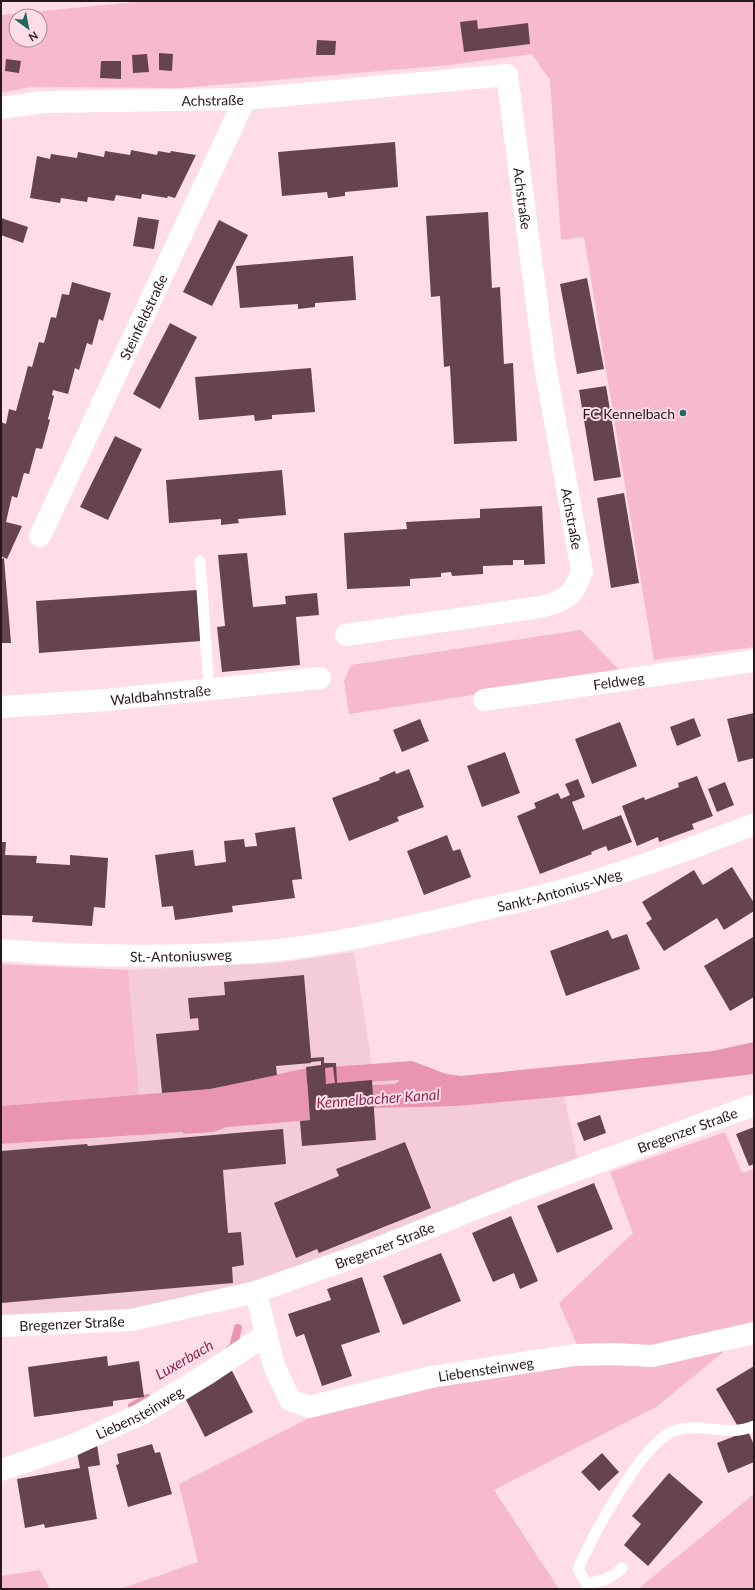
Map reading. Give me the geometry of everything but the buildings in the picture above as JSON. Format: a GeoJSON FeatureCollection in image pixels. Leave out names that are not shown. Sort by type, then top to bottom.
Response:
{"type":"FeatureCollection","features":[{"type":"Feature","properties":{"kind":"street","name":"Achstraße"},"geometry":{"type":"LineString","coordinates":[[1,108],[43,102],[245,99],[507,75],[545,366],[582,571],[575,590],[560,602],[540,607],[346,635]]}},
{"type":"Feature","properties":{"kind":"street","name":"Steinfeldstraße"},"geometry":{"type":"LineString","coordinates":[[40,536],[245,99]]}},
{"type":"Feature","properties":{"kind":"street","name":"Feldweg"},"geometry":{"type":"LineString","coordinates":[[484,700],[754,661]]}},
{"type":"Feature","properties":{"kind":"street","name":"Waldbahnstraße"},"geometry":{"type":"LineString","coordinates":[[1,707],[105,700],[209,688],[320,678]]}},
{"type":"Feature","properties":{"kind":"street","name":"Sankt-Antonius-Weg"},"geometry":{"type":"LineString","coordinates":[[359,938],[546,894],[671,856],[754,824]]}},
{"type":"Feature","properties":{"kind":"street","name":"St.-Antoniusweg"},"geometry":{"type":"LineString","coordinates":[[1,950],[53,954],[128,956],[201,955],[270,950],[359,938]]}},
{"type":"Feature","properties":{"kind":"street","name":"Bregenzer Straße"},"geometry":{"type":"LineString","coordinates":[[1,1326],[131,1320],[256,1292],[368,1252],[520,1191],[754,1105]]}},
{"type":"Feature","properties":{"kind":"street","name":"Liebensteinweg"},"geometry":{"type":"LineString","coordinates":[[256,1292],[274,1366],[290,1400],[309,1407],[431,1377],[574,1355],[612,1354],[652,1356],[754,1333]]}},
{"type":"Feature","properties":{"kind":"street","name":"Liebensteinweg"},"geometry":{"type":"LineString","coordinates":[[1,1470],[71,1446],[140,1414],[207,1374],[267,1334]]}},
{"type":"Feature","properties":{"kind":"lane"},"geometry":{"type":"LineString","coordinates":[[200,561],[209,688]]}},
{"type":"Feature","properties":{"kind":"lane"},"geometry":{"type":"LineString","coordinates":[[622,1568],[616,1574],[600,1582],[586,1583],[578,1569],[590,1541],[634,1470],[655,1443],[673,1431],[699,1427],[738,1432],[754,1426]]}},
{"type":"Feature","properties":{"kind":"shaded area"},"geometry":{"type":"Polygon","coordinates":[[[145,1],[754,1],[754,647],[654,660],[584,237],[561,240],[550,80],[532,54],[450,65],[181,88],[30,87],[1,93],[1,15],[8,14],[8,48],[48,48],[48,10],[145,1]]]}},
{"type":"Feature","properties":{"kind":"shaded area"},"geometry":{"type":"Polygon","coordinates":[[[581,630],[621,672],[349,714],[344,681],[351,665],[581,630]]]}},
{"type":"Feature","properties":{"kind":"shaded area"},"geometry":{"type":"Polygon","coordinates":[[[354,952],[372,1064],[412,1061],[446,1074],[461,1076],[558,1066],[578,1163],[254,1285],[130,1313],[1,1316],[1,1144],[142,1135],[128,970],[279,963],[354,952]]]}},
{"type":"Feature","properties":{"kind":"shaded area"},"geometry":{"type":"Polygon","coordinates":[[[1,964],[128,970],[139,1095],[1,1106],[1,964]]]}},
{"type":"Feature","properties":{"kind":"shaded area"},"geometry":{"type":"Polygon","coordinates":[[[725,1132],[742,1173],[754,1169],[754,1327],[656,1407],[494,1490],[559,1589],[120,1589],[198,1562],[179,1484],[315,1415],[577,1345],[559,1303],[633,1233],[610,1172],[725,1132]]]}},
{"type":"Feature","properties":{"kind":"shaded area"},"geometry":{"type":"Polygon","coordinates":[[[754,1494],[754,1589],[638,1589],[754,1494]]]}},
{"type":"Feature","properties":{"kind":"shaded area"},"geometry":{"type":"Polygon","coordinates":[[[40,1570],[50,1589],[1,1589],[1,1576],[40,1570]]]}},
{"type":"Feature","properties":{"kind":"water","name":"Kennelbacher Kanal"},"geometry":{"type":"Polygon","coordinates":[[[754,1042],[754,1074],[580,1095],[456,1106],[374,1108],[372,1085],[395,1084],[399,1081],[398,1080],[307,1086],[310,1120],[227,1127],[213,1132],[183,1134],[183,1132],[1,1144],[1,1106],[210,1089],[302,1069],[412,1061],[446,1074],[461,1076],[713,1051],[754,1042]]]}},
{"type":"Feature","properties":{"kind":"waterway","name":"Luxerbach"},"geometry":{"type":"LineString","coordinates":[[229,1350],[233,1347],[238,1328]]}},
{"type":"Feature","properties":{"kind":"waterway","name":"Luxerbach"},"geometry":{"type":"LineString","coordinates":[[132,1406],[147,1398]]}},
{"type":"Feature","properties":{"kind":"place","name":"FC Kennelbach"},"geometry":{"type":"Point","coordinates":[683,413]}}]}
